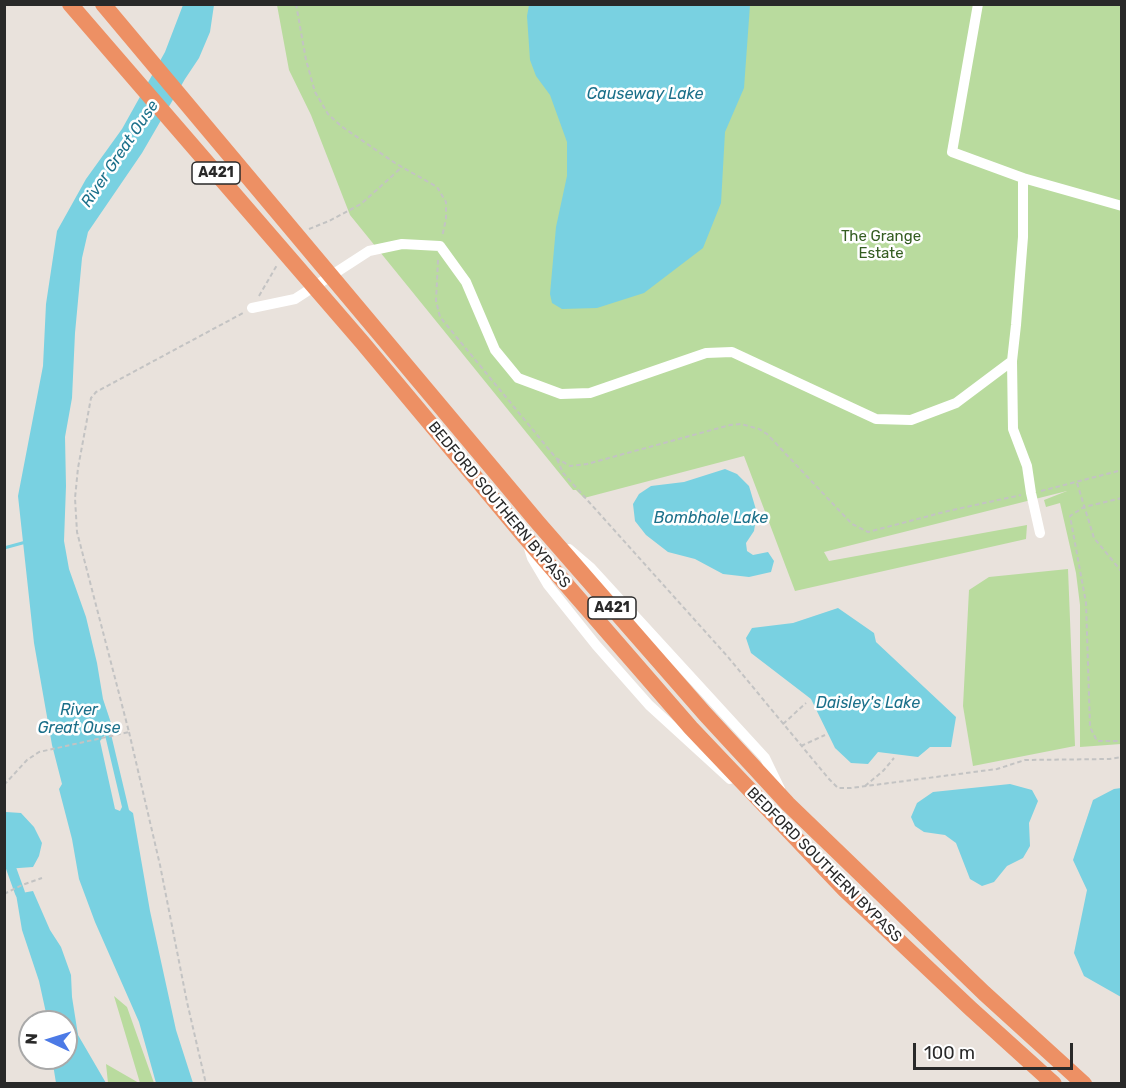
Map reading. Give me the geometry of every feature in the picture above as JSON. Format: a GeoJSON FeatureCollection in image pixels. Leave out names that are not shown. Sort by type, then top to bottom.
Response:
{"type":"FeatureCollection","features":[{"type":"Feature","properties":{"kind":"highway","name":"BEDFORD SOUTHERN BYPASS"},"geometry":{"type":"LineString","coordinates":[[70,4],[691,728],[845,890],[970,1008],[1054,1083]]}},
{"type":"Feature","properties":{"kind":"highway","name":"BEDFORD SOUTHERN BYPASS"},"geometry":{"type":"LineString","coordinates":[[103,4],[539,524],[705,714],[788,804],[984,993],[1084,1083]]}},
{"type":"Feature","properties":{"kind":"lane"},"geometry":{"type":"LineString","coordinates":[[978,4],[952,152],[1023,178],[1122,206]]}},
{"type":"Feature","properties":{"kind":"lane"},"geometry":{"type":"LineString","coordinates":[[1023,178],[1023,237],[1012,361],[1013,429],[1027,466],[1040,533]]}},
{"type":"Feature","properties":{"kind":"lane"},"geometry":{"type":"LineString","coordinates":[[252,308],[295,299],[369,251],[402,244],[440,246],[466,282],[495,350],[518,378],[561,394],[590,393],[706,353],[732,352],[876,419],[911,420],[956,404],[1012,361]]}},
{"type":"Feature","properties":{"kind":"path"},"geometry":{"type":"LineString","coordinates":[[296,4],[306,60],[315,92],[328,114],[341,126],[402,167],[437,187],[443,194],[446,202],[446,219],[440,246],[436,284],[436,301],[440,317],[556,458],[563,473],[728,657],[838,788],[998,769],[1025,760],[1122,757]]}},
{"type":"Feature","properties":{"kind":"path"},"geometry":{"type":"LineString","coordinates":[[302,232],[329,221],[360,204],[402,167]]}},
{"type":"Feature","properties":{"kind":"path"},"geometry":{"type":"LineString","coordinates":[[206,1083],[129,732],[77,532],[75,498],[88,404],[96,392],[252,308],[279,261]]}},
{"type":"Feature","properties":{"kind":"path"},"geometry":{"type":"LineString","coordinates":[[556,458],[570,466],[587,464],[730,424],[752,426],[767,434],[852,525],[868,532],[948,511],[1077,483],[1122,470]]}},
{"type":"Feature","properties":{"kind":"path"},"geometry":{"type":"LineString","coordinates":[[1077,483],[1094,538],[1122,572]]}},
{"type":"Feature","properties":{"kind":"path"},"geometry":{"type":"LineString","coordinates":[[1122,498],[1084,507],[1070,516],[1086,603],[1090,728],[1097,741],[1122,741]]}},
{"type":"Feature","properties":{"kind":"path"},"geometry":{"type":"LineString","coordinates":[[783,724],[806,703]]}},
{"type":"Feature","properties":{"kind":"path"},"geometry":{"type":"LineString","coordinates":[[4,785],[27,760],[39,752],[129,732]]}},
{"type":"Feature","properties":{"kind":"path"},"geometry":{"type":"LineString","coordinates":[[801,746],[825,735]]}},
{"type":"Feature","properties":{"kind":"path"},"geometry":{"type":"LineString","coordinates":[[865,786],[894,758]]}},
{"type":"Feature","properties":{"kind":"path"},"geometry":{"type":"LineString","coordinates":[[4,894],[42,878]]}},
{"type":"Feature","properties":{"kind":"green space","name":"The Grange Estate"},"geometry":{"type":"Polygon","coordinates":[[[277,5],[1121,5],[1121,744],[1080,747],[1080,605],[1076,573],[1060,503],[1046,507],[1044,500],[1067,491],[824,552],[829,561],[1027,525],[1026,539],[795,591],[744,456],[584,498],[573,490],[350,215],[311,115],[289,70],[277,5]]]}},
{"type":"Feature","properties":{"kind":"green space"},"geometry":{"type":"Polygon","coordinates":[[[1068,569],[1075,746],[973,766],[963,706],[969,590],[989,577],[1068,569]]]}},
{"type":"Feature","properties":{"kind":"green space"},"geometry":{"type":"Polygon","coordinates":[[[114,996],[127,1007],[154,1083],[140,1083],[114,996]]]}},
{"type":"Feature","properties":{"kind":"green space"},"geometry":{"type":"Polygon","coordinates":[[[106,1064],[139,1083],[108,1083],[106,1064]]]}},
{"type":"Feature","properties":{"kind":"water","name":"River Great Ouse"},"geometry":{"type":"Polygon","coordinates":[[[183,5],[214,5],[210,32],[199,58],[142,153],[88,232],[82,258],[72,398],[65,437],[64,541],[69,569],[86,617],[129,810],[133,813],[150,911],[176,1030],[193,1083],[156,1083],[139,1022],[95,922],[79,879],[72,839],[59,789],[62,784],[52,745],[34,643],[18,496],[43,366],[46,304],[57,231],[86,179],[122,129],[165,52],[183,5]],[[105,735],[100,741],[115,809],[120,811],[122,807],[105,735]]]}},
{"type":"Feature","properties":{"kind":"water","name":"Causeway Lake"},"geometry":{"type":"Polygon","coordinates":[[[529,5],[750,5],[744,88],[725,132],[721,203],[703,248],[644,293],[597,308],[562,309],[552,303],[550,294],[556,227],[567,176],[567,142],[550,95],[536,76],[530,60],[527,16],[529,5]]]}},
{"type":"Feature","properties":{"kind":"water","name":"Bombhole Lake"},"geometry":{"type":"Polygon","coordinates":[[[725,469],[737,474],[749,486],[757,513],[754,531],[746,543],[747,551],[753,555],[768,552],[774,561],[771,572],[749,577],[723,574],[695,559],[668,552],[646,535],[635,521],[633,504],[639,494],[651,486],[684,482],[725,469]]]}},
{"type":"Feature","properties":{"kind":"water","name":"Daisley's Lake"},"geometry":{"type":"Polygon","coordinates":[[[838,608],[874,633],[876,642],[956,717],[951,747],[930,747],[918,757],[878,752],[868,764],[851,763],[835,748],[811,699],[751,653],[746,638],[752,628],[793,623],[838,608]]]}},
{"type":"Feature","properties":{"kind":"water"},"geometry":{"type":"Polygon","coordinates":[[[1010,784],[1032,790],[1038,801],[1029,823],[1030,846],[1023,858],[1007,866],[994,882],[982,886],[970,879],[956,843],[945,835],[924,832],[915,826],[911,817],[917,803],[933,792],[1010,784]]]}},
{"type":"Feature","properties":{"kind":"water"},"geometry":{"type":"Polygon","coordinates":[[[1122,788],[1121,997],[1084,976],[1074,953],[1087,890],[1073,860],[1093,800],[1114,789],[1122,788]]]}},
{"type":"Feature","properties":{"kind":"water"},"geometry":{"type":"Polygon","coordinates":[[[6,812],[21,813],[34,827],[42,843],[33,867],[5,869],[4,814],[6,812]]]}},
{"type":"Feature","properties":{"kind":"water"},"geometry":{"type":"Polygon","coordinates":[[[33,891],[50,930],[61,947],[71,975],[74,1010],[45,1010],[39,981],[22,930],[16,894],[33,891]]]}},
{"type":"Feature","properties":{"kind":"water"},"geometry":{"type":"Polygon","coordinates":[[[78,1035],[106,1083],[56,1083],[54,1070],[78,1070],[78,1035]]]}},
{"type":"Feature","properties":{"kind":"waterway"},"geometry":{"type":"LineString","coordinates":[[4,548],[26,542]]}},
{"type":"Feature","properties":{"kind":"waterway"},"geometry":{"type":"LineString","coordinates":[[11,868],[20,893]]}}]}
